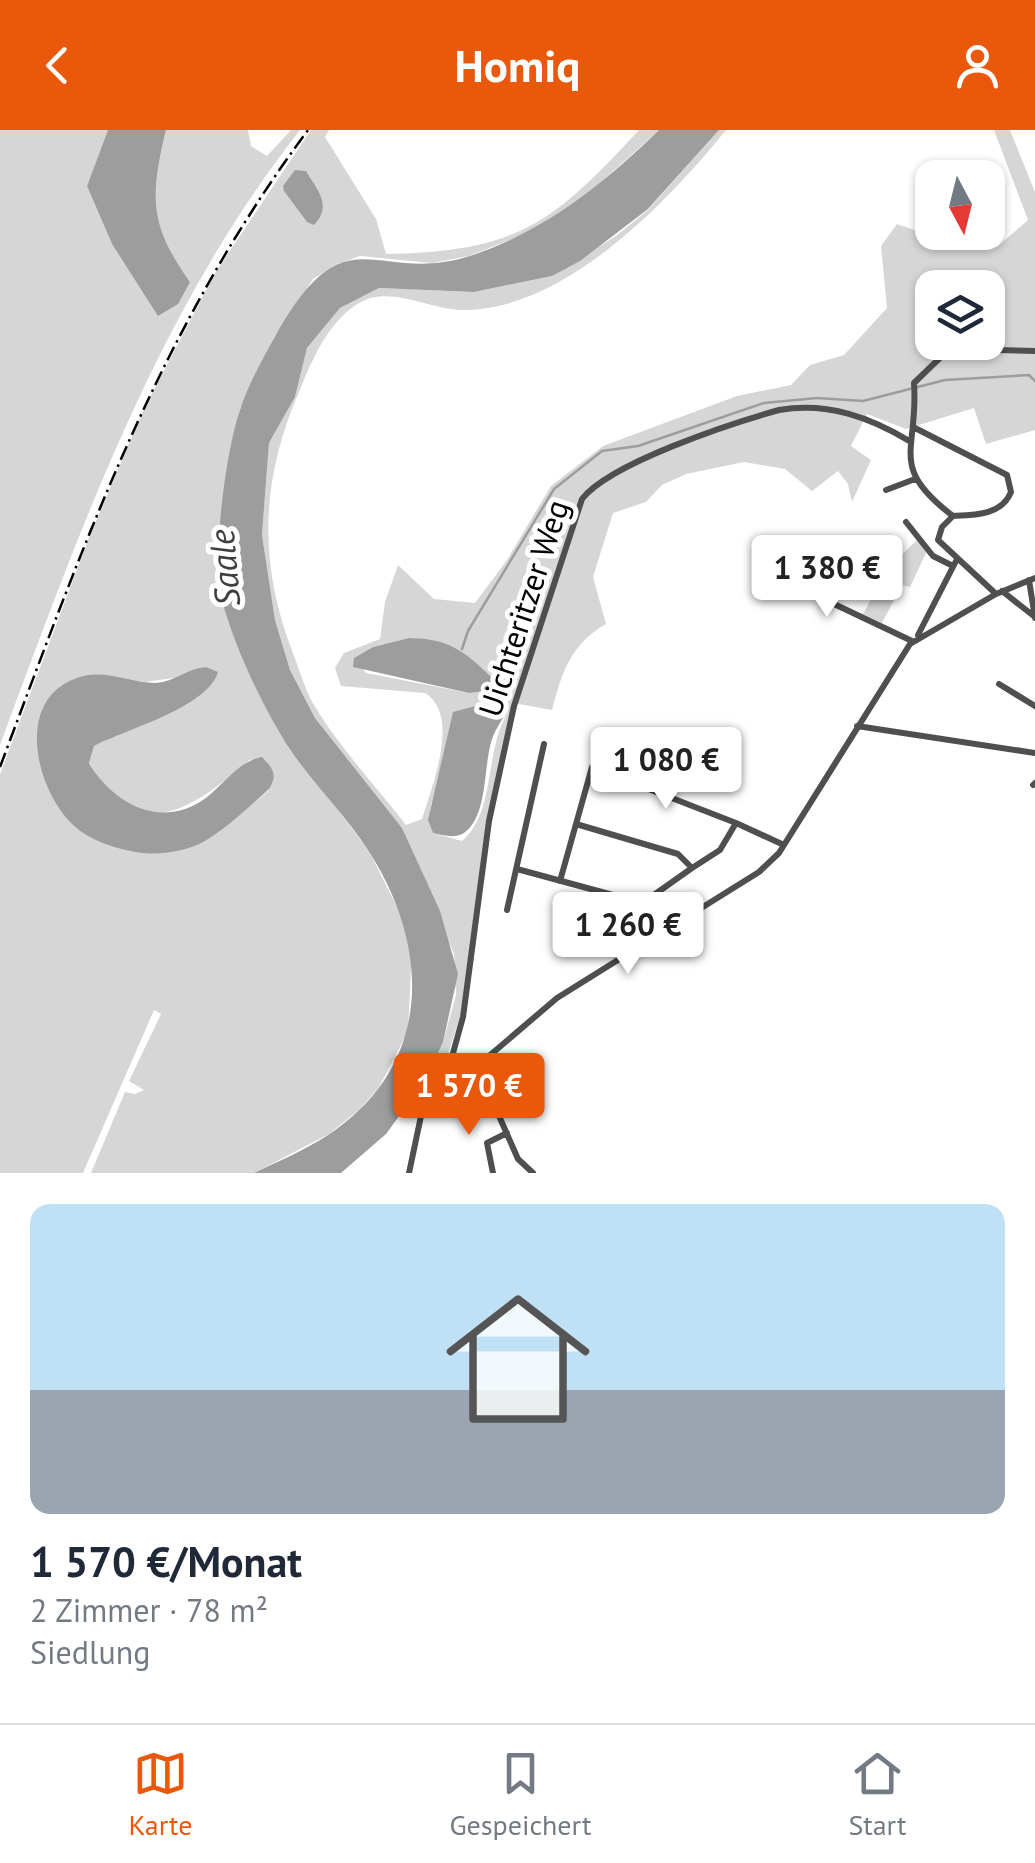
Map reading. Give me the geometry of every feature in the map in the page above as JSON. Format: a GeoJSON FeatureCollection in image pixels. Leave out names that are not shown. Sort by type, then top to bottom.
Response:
{"type":"FeatureCollection","features":[{"type":"Feature","properties":{"kind":"street"},"geometry":{"type":"LineString","coordinates":[[916,428],[1006,476],[1012,486],[1002,506],[987,513],[953,516],[929,498],[908,462],[916,428],[914,390],[922,372],[956,348],[1035,351]]}},
{"type":"Feature","properties":{"kind":"street","name":"Uichteritzer Weg"},"geometry":{"type":"LineString","coordinates":[[410,1173],[421,1116],[444,1082],[462,1017],[489,821],[514,706],[582,500],[597,483],[645,460],[779,410],[798,407],[853,414],[910,442]]}},
{"type":"Feature","properties":{"kind":"street"},"geometry":{"type":"LineString","coordinates":[[886,490],[915,479]]}},
{"type":"Feature","properties":{"kind":"street"},"geometry":{"type":"LineString","coordinates":[[953,516],[938,535],[955,563]]}},
{"type":"Feature","properties":{"kind":"street"},"geometry":{"type":"LineString","coordinates":[[906,522],[933,556],[955,563],[1035,618]]}},
{"type":"Feature","properties":{"kind":"street"},"geometry":{"type":"LineString","coordinates":[[444,1082],[476,1066],[544,1006],[760,872],[784,845],[913,641],[955,563]]}},
{"type":"Feature","properties":{"kind":"street"},"geometry":{"type":"LineString","coordinates":[[773,575],[913,641]]}},
{"type":"Feature","properties":{"kind":"street"},"geometry":{"type":"LineString","coordinates":[[913,641],[999,592],[1032,579],[1035,618]]}},
{"type":"Feature","properties":{"kind":"street"},"geometry":{"type":"LineString","coordinates":[[998,684],[1035,706]]}},
{"type":"Feature","properties":{"kind":"street"},"geometry":{"type":"LineString","coordinates":[[857,726],[1035,753]]}},
{"type":"Feature","properties":{"kind":"street"},"geometry":{"type":"LineString","coordinates":[[508,910],[544,744]]}},
{"type":"Feature","properties":{"kind":"street"},"geometry":{"type":"LineString","coordinates":[[560,880],[592,767],[654,787],[784,845]]}},
{"type":"Feature","properties":{"kind":"street"},"geometry":{"type":"LineString","coordinates":[[641,904],[720,850],[736,822]]}},
{"type":"Feature","properties":{"kind":"street"},"geometry":{"type":"LineString","coordinates":[[576,824],[678,854],[692,868]]}},
{"type":"Feature","properties":{"kind":"street"},"geometry":{"type":"LineString","coordinates":[[516,869],[641,904],[660,937]]}},
{"type":"Feature","properties":{"kind":"street"},"geometry":{"type":"LineString","coordinates":[[476,1066],[518,1159],[533,1173]]}},
{"type":"Feature","properties":{"kind":"street"},"geometry":{"type":"LineString","coordinates":[[494,1173],[486,1143],[507,1133]]}},
{"type":"Feature","properties":{"kind":"shaded area"},"geometry":{"type":"Polygon","coordinates":[[[0,130],[108,130],[87,186],[112,244],[158,315],[190,282],[167,243],[157,210],[157,174],[166,130],[248,130],[251,146],[267,156],[291,130],[300,130],[249,200],[163,348],[92,504],[0,745],[0,130]]]}},
{"type":"Feature","properties":{"kind":"shaded area"},"geometry":{"type":"Polygon","coordinates":[[[311,130],[329,130],[325,137],[376,219],[386,254],[469,247],[530,226],[581,189],[639,130],[659,130],[589,193],[535,230],[469,256],[432,263],[360,256],[313,279],[275,337],[240,409],[216,570],[234,632],[282,737],[369,851],[402,917],[412,950],[408,1031],[379,1087],[360,1109],[329,1134],[254,1173],[91,1173],[125,1092],[135,1094],[144,1090],[129,1081],[161,1014],[154,1010],[83,1173],[0,1173],[0,774],[90,535],[144,409],[215,273],[311,130]],[[97,675],[59,690],[43,710],[91,837],[144,852],[166,851],[208,837],[269,790],[251,759],[188,805],[147,813],[127,806],[108,789],[89,762],[94,746],[172,710],[173,678],[145,682],[97,675]]]}},
{"type":"Feature","properties":{"kind":"shaded area"},"geometry":{"type":"Polygon","coordinates":[[[719,130],[726,130],[644,219],[577,271],[541,291],[503,305],[466,310],[387,296],[351,308],[316,353],[286,425],[268,523],[269,556],[282,622],[314,705],[406,825],[422,819],[437,770],[443,734],[436,703],[425,693],[341,686],[335,668],[344,653],[380,639],[385,602],[398,565],[434,599],[475,603],[507,560],[551,486],[603,446],[737,396],[791,385],[810,365],[844,355],[887,308],[881,246],[897,224],[915,230],[915,250],[1005,250],[1005,240],[1028,220],[994,130],[1010,130],[1035,192],[1035,430],[986,444],[974,408],[906,429],[867,414],[851,446],[871,460],[852,502],[848,484],[838,471],[812,491],[785,469],[744,462],[686,474],[662,485],[646,502],[613,513],[593,577],[606,624],[576,650],[552,710],[513,703],[487,820],[460,1017],[438,1084],[431,1090],[423,1087],[443,1042],[456,995],[454,954],[402,828],[315,718],[290,670],[275,620],[262,535],[269,443],[295,397],[307,348],[340,308],[379,288],[474,292],[552,276],[616,236],[648,210],[719,130]],[[409,638],[373,647],[354,658],[366,673],[469,693],[492,678],[464,653],[435,640],[409,638]],[[506,716],[440,783],[430,815],[433,833],[462,841],[473,829],[485,799],[499,731],[506,716]]]}},
{"type":"Feature","properties":{"kind":"shaded area"},"geometry":{"type":"Polygon","coordinates":[[[917,540],[927,551],[910,587],[902,585],[882,623],[863,614],[887,569],[917,540]]]}},
{"type":"Feature","properties":{"kind":"shaded area"},"geometry":{"type":"Polygon","coordinates":[[[793,558],[841,587],[833,600],[775,574],[793,558]]]}},
{"type":"Feature","properties":{"kind":"water"},"geometry":{"type":"Polygon","coordinates":[[[108,130],[166,130],[157,174],[157,209],[167,243],[190,282],[178,304],[158,316],[112,244],[87,186],[108,130]]]}},
{"type":"Feature","properties":{"kind":"water","name":"Saale"},"geometry":{"type":"Polygon","coordinates":[[[659,130],[719,130],[648,209],[580,261],[552,276],[474,292],[379,288],[340,308],[307,348],[295,397],[269,443],[262,535],[275,620],[290,670],[315,718],[402,828],[440,911],[458,974],[443,1042],[427,1078],[386,1134],[341,1173],[254,1173],[328,1135],[363,1107],[388,1075],[404,1040],[411,1003],[411,964],[389,887],[358,835],[281,735],[246,668],[226,614],[219,579],[219,531],[230,450],[243,401],[276,335],[301,296],[323,273],[344,262],[364,259],[439,263],[500,244],[573,203],[659,130]]]}},
{"type":"Feature","properties":{"kind":"water"},"geometry":{"type":"Polygon","coordinates":[[[295,170],[306,171],[321,198],[322,211],[314,225],[307,222],[284,191],[283,186],[295,170]]]}},
{"type":"Feature","properties":{"kind":"water"},"geometry":{"type":"Polygon","coordinates":[[[409,638],[435,640],[464,653],[492,678],[491,690],[469,693],[353,667],[354,658],[373,647],[409,638]]]}},
{"type":"Feature","properties":{"kind":"water"},"geometry":{"type":"Polygon","coordinates":[[[206,667],[218,672],[199,696],[165,716],[94,746],[89,763],[123,799],[152,811],[184,809],[200,802],[245,764],[262,757],[273,772],[269,789],[212,837],[174,852],[143,853],[115,847],[97,841],[73,825],[49,790],[41,768],[38,723],[45,704],[59,688],[80,677],[99,675],[156,683],[206,667]]]}},
{"type":"Feature","properties":{"kind":"water"},"geometry":{"type":"Polygon","coordinates":[[[498,700],[506,705],[490,745],[478,813],[460,835],[433,833],[428,820],[453,712],[498,700]]]}},
{"type":"Feature","properties":{"kind":"waterway"},"geometry":{"type":"LineString","coordinates":[[462,649],[468,631],[554,489],[602,451],[638,446],[764,403],[817,398],[863,401],[945,380],[1029,375],[1035,381]]}},
{"type":"Feature","properties":{"kind":"railway"},"geometry":{"type":"LineString","coordinates":[[0,767],[96,517],[168,359],[256,205],[308,130]]}}]}
